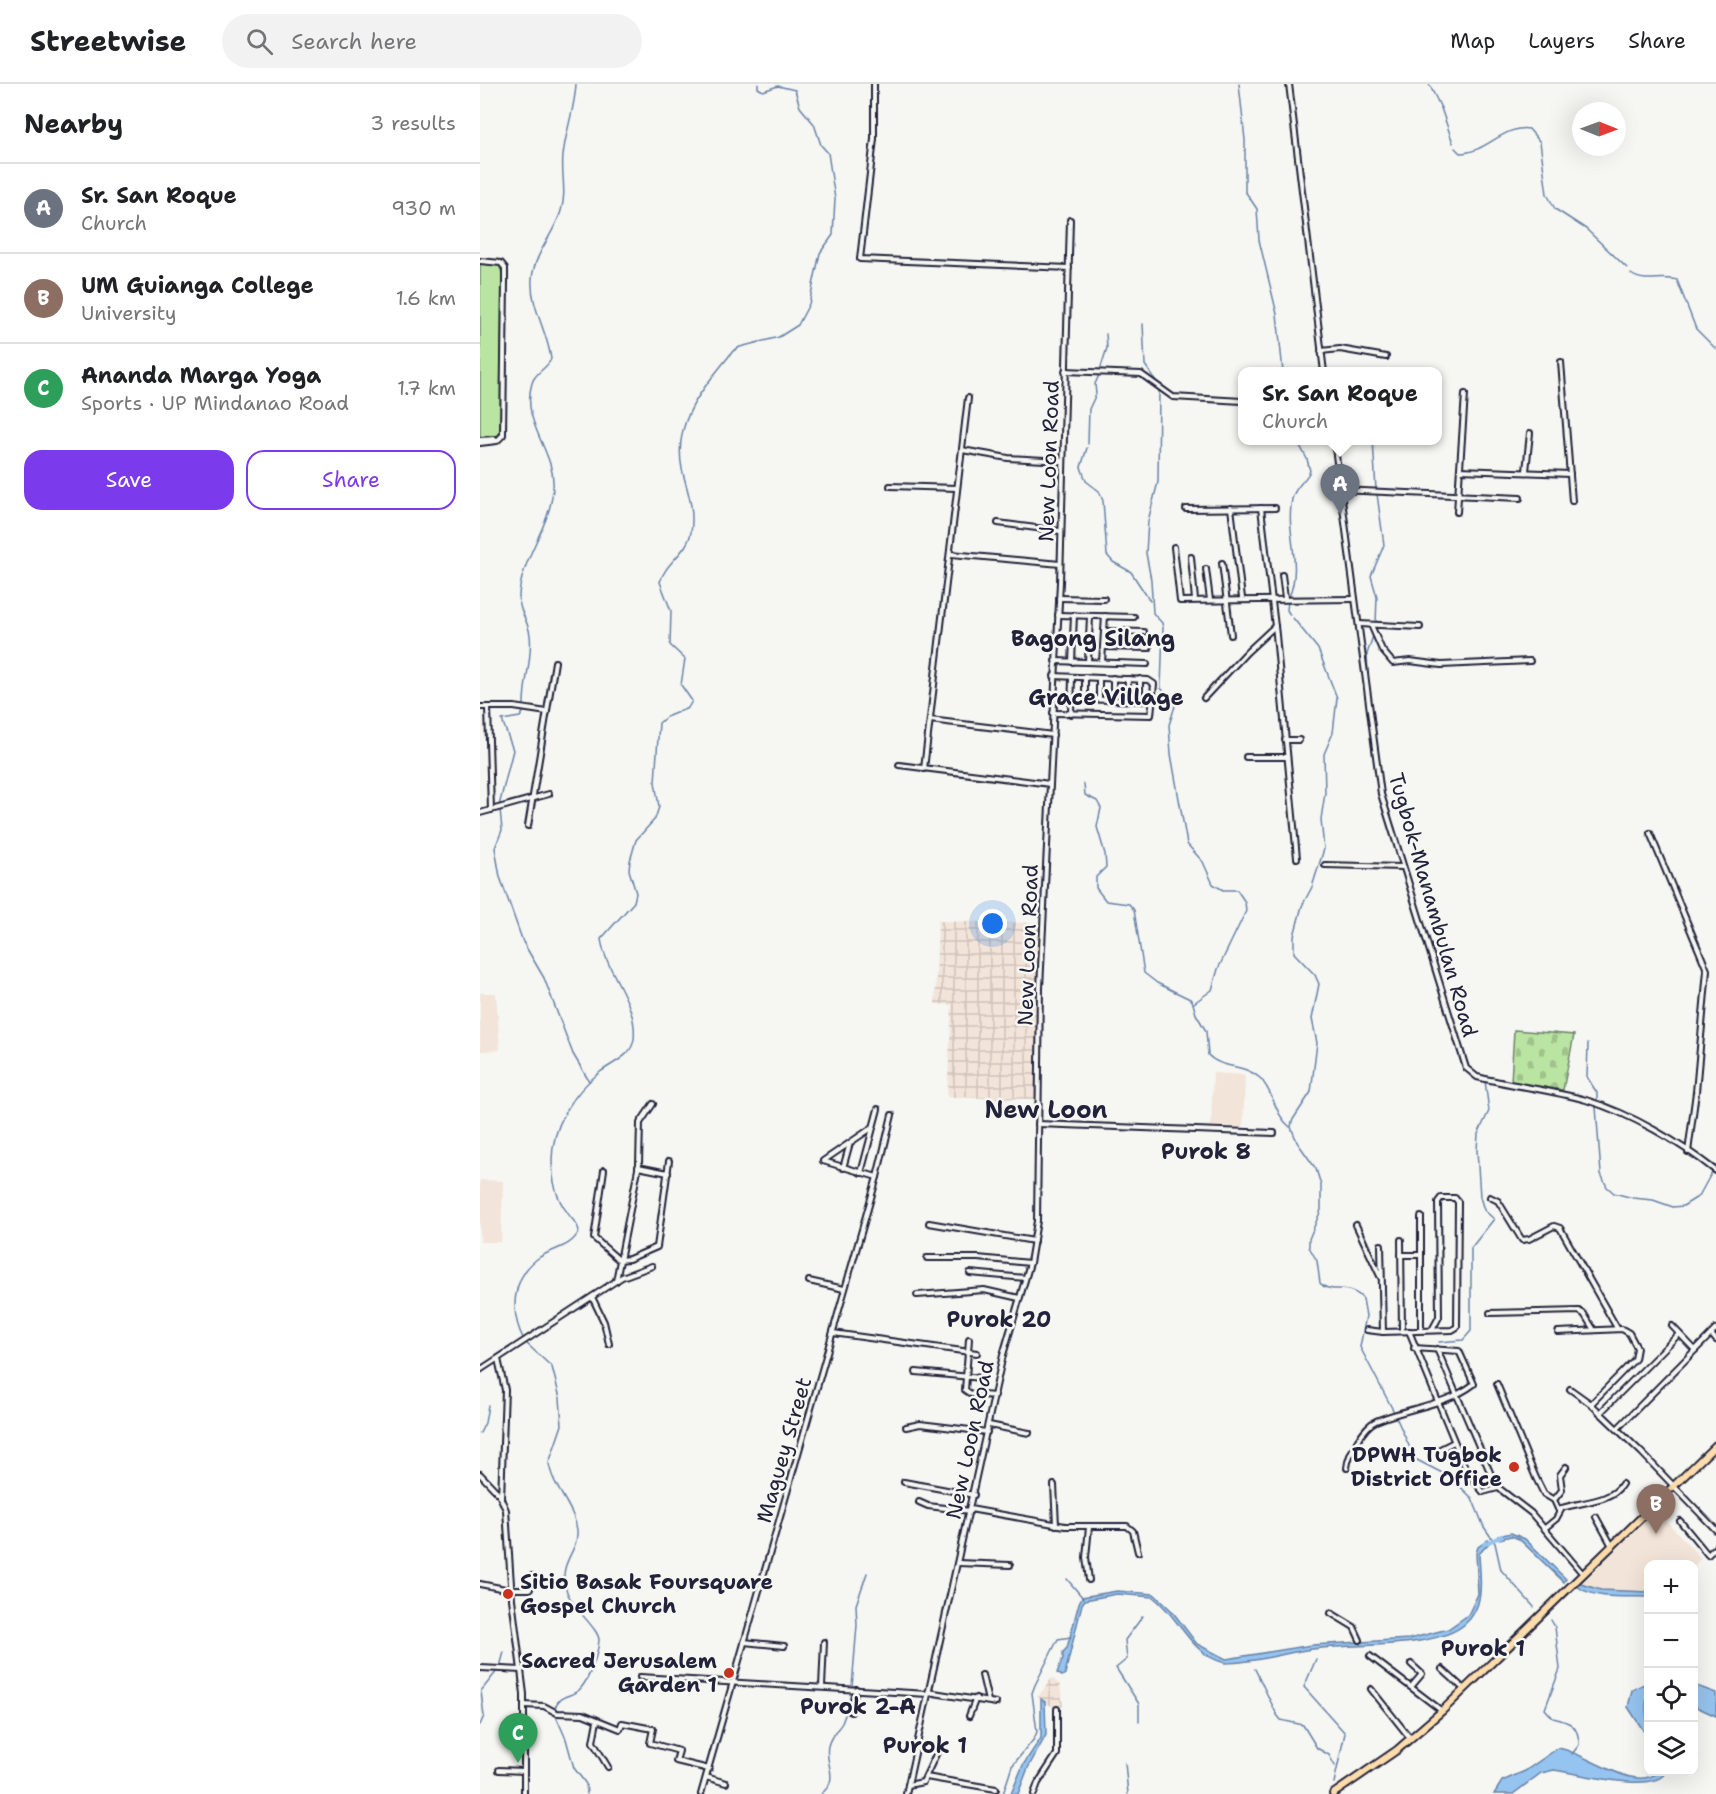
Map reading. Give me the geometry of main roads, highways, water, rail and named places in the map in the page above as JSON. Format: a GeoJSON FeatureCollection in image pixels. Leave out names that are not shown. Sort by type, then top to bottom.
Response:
{"type":"FeatureCollection","features":[{"type":"Feature","properties":{"kind":"highway"},"geometry":{"type":"LineString","coordinates":[[1334,1794],[1411,1738],[1442,1711],[1716,1445]]}},
{"type":"Feature","properties":{"kind":"water"},"geometry":{"type":"Polygon","coordinates":[[[1511,1533],[1525,1539],[1566,1579],[1564,1582],[1519,1539],[1511,1536],[1500,1539],[1498,1536],[1511,1533]]]}},
{"type":"Feature","properties":{"kind":"water"},"geometry":{"type":"Polygon","coordinates":[[[1488,1540],[1489,1543],[1479,1554],[1481,1582],[1479,1600],[1472,1617],[1452,1632],[1434,1638],[1392,1644],[1312,1649],[1225,1663],[1202,1652],[1171,1614],[1153,1597],[1117,1594],[1085,1600],[1082,1604],[1065,1674],[1062,1676],[1057,1673],[1082,1597],[1117,1591],[1154,1594],[1172,1611],[1197,1644],[1226,1659],[1312,1645],[1409,1639],[1448,1629],[1468,1615],[1478,1594],[1476,1553],[1478,1547],[1488,1540]]]}},
{"type":"Feature","properties":{"kind":"water"},"geometry":{"type":"Polygon","coordinates":[[[1581,1584],[1601,1590],[1644,1592],[1644,1597],[1594,1594],[1578,1587],[1581,1584]]]}},
{"type":"Feature","properties":{"kind":"water"},"geometry":{"type":"Polygon","coordinates":[[[1644,1684],[1644,1732],[1628,1707],[1632,1690],[1644,1684]]]}},
{"type":"Feature","properties":{"kind":"water"},"geometry":{"type":"Polygon","coordinates":[[[1698,1686],[1716,1693],[1716,1716],[1698,1708],[1698,1686]]]}},
{"type":"Feature","properties":{"kind":"water"},"geometry":{"type":"Polygon","coordinates":[[[1041,1699],[1045,1702],[1046,1735],[1028,1768],[1018,1794],[1011,1794],[1023,1765],[1041,1738],[1041,1699]]]}},
{"type":"Feature","properties":{"kind":"water"},"geometry":{"type":"Polygon","coordinates":[[[1558,1748],[1623,1775],[1636,1778],[1661,1776],[1647,1782],[1632,1782],[1554,1770],[1541,1773],[1513,1794],[1494,1794],[1502,1781],[1525,1771],[1558,1748]]]}},
{"type":"Feature","properties":{"kind":"waterway"},"geometry":{"type":"LineString","coordinates":[[524,707],[531,644],[520,606],[519,591],[524,570],[548,513],[553,488],[549,462],[531,411],[532,383],[551,359],[536,309],[532,279],[536,261],[558,220],[563,204],[563,156],[576,84]]}},
{"type":"Feature","properties":{"kind":"waterway"},"geometry":{"type":"LineString","coordinates":[[524,1340],[519,1330],[515,1308],[522,1276],[537,1259],[566,1245],[579,1231],[560,1200],[554,1181],[553,1148],[560,1123],[581,1090],[599,1073],[625,1055],[634,1039],[634,1026],[627,1000],[609,964],[601,939],[634,902],[636,893],[629,870],[630,861],[636,840],[655,819],[659,807],[655,782],[659,723],[666,717],[688,708],[692,701],[681,685],[685,659],[670,645],[671,611],[660,582],[667,569],[686,546],[691,532],[691,507],[680,451],[682,434],[694,404],[733,351],[779,337],[798,325],[809,304],[820,253],[833,235],[835,199],[828,153],[821,145],[814,124],[800,107],[795,90],[778,86],[763,91],[758,88],[758,84]]}},
{"type":"Feature","properties":{"kind":"waterway"},"geometry":{"type":"LineString","coordinates":[[1239,84],[1245,140],[1245,191],[1257,209],[1259,240],[1277,314],[1282,367]]}},
{"type":"Feature","properties":{"kind":"waterway"},"geometry":{"type":"LineString","coordinates":[[1429,84],[1441,108],[1453,143]]}},
{"type":"Feature","properties":{"kind":"waterway"},"geometry":{"type":"LineString","coordinates":[[1455,148],[1460,153],[1469,152],[1511,131],[1529,129],[1540,142],[1547,194],[1555,209],[1586,229],[1627,268]]}},
{"type":"Feature","properties":{"kind":"waterway"},"geometry":{"type":"LineString","coordinates":[[1631,274],[1647,279],[1677,280],[1696,329],[1716,349]]}},
{"type":"Feature","properties":{"kind":"waterway"},"geometry":{"type":"LineString","coordinates":[[1143,324],[1145,365],[1158,384]]}},
{"type":"Feature","properties":{"kind":"waterway"},"geometry":{"type":"LineString","coordinates":[[1100,370],[1107,348],[1106,334]]}},
{"type":"Feature","properties":{"kind":"waterway"},"geometry":{"type":"LineString","coordinates":[[1088,444],[1089,409],[1096,394],[1095,384],[1099,375]]}},
{"type":"Feature","properties":{"kind":"waterway"},"geometry":{"type":"LineString","coordinates":[[1159,390],[1158,482],[1148,521],[1146,553],[1151,580],[1153,613],[1162,623],[1163,628],[1161,688],[1175,706],[1169,725],[1171,754],[1187,844],[1203,862],[1213,884],[1223,890],[1237,890],[1245,902],[1246,911],[1218,969],[1212,990],[1194,1003]]}},
{"type":"Feature","properties":{"kind":"waterway"},"geometry":{"type":"LineString","coordinates":[[1289,597],[1294,572],[1290,511],[1295,491],[1310,471],[1300,445]]}},
{"type":"Feature","properties":{"kind":"waterway"},"geometry":{"type":"LineString","coordinates":[[1373,445],[1376,490]]}},
{"type":"Feature","properties":{"kind":"waterway"},"geometry":{"type":"LineString","coordinates":[[1087,448],[1081,467],[1086,481],[1099,491],[1103,501],[1107,555],[1113,562],[1131,572],[1150,601]]}},
{"type":"Feature","properties":{"kind":"waterway"},"geometry":{"type":"LineString","coordinates":[[1376,623],[1377,597],[1371,576],[1384,545],[1377,494]]}},
{"type":"Feature","properties":{"kind":"waterway"},"geometry":{"type":"LineString","coordinates":[[1288,601],[1287,610],[1290,615]]}},
{"type":"Feature","properties":{"kind":"waterway"},"geometry":{"type":"LineString","coordinates":[[1293,618],[1318,649],[1337,698],[1333,733],[1324,754],[1325,793],[1321,819],[1324,849],[1312,887],[1302,906],[1294,936],[1294,953],[1315,975],[1319,984],[1312,1019],[1317,1043],[1311,1092],[1292,1121],[1291,1127],[1297,1142],[1316,1169],[1321,1185],[1321,1210],[1309,1239],[1309,1247],[1317,1261],[1320,1283],[1329,1288],[1352,1291],[1363,1299],[1366,1316],[1360,1347],[1394,1412]]}},
{"type":"Feature","properties":{"kind":"waterway"},"geometry":{"type":"LineString","coordinates":[[1369,692],[1367,654],[1373,636]]}},
{"type":"Feature","properties":{"kind":"waterway"},"geometry":{"type":"LineString","coordinates":[[499,806],[513,750],[502,720],[520,717],[524,711]]}},
{"type":"Feature","properties":{"kind":"waterway"},"geometry":{"type":"LineString","coordinates":[[1084,784],[1085,795],[1097,801],[1101,808],[1097,827],[1105,854],[1106,867],[1096,877],[1096,888],[1106,901],[1129,904],[1134,910],[1144,973],[1157,983],[1192,1000],[1196,1014],[1206,1031],[1208,1055],[1220,1063],[1247,1070],[1260,1078],[1281,1116],[1290,1127]]}},
{"type":"Feature","properties":{"kind":"waterway"},"geometry":{"type":"LineString","coordinates":[[1382,784],[1384,797]]}},
{"type":"Feature","properties":{"kind":"waterway"},"geometry":{"type":"LineString","coordinates":[[500,809],[502,830],[495,848],[500,877],[523,942],[544,978],[573,1054],[589,1081]]}},
{"type":"Feature","properties":{"kind":"waterway"},"geometry":{"type":"LineString","coordinates":[[1588,1043],[1587,1077],[1597,1093],[1597,1101]]}},
{"type":"Feature","properties":{"kind":"waterway"},"geometry":{"type":"LineString","coordinates":[[1439,1342],[1463,1340],[1471,1331],[1471,1248],[1494,1219],[1484,1210],[1480,1197],[1478,1134],[1489,1111],[1485,1081]]}},
{"type":"Feature","properties":{"kind":"waterway"},"geometry":{"type":"LineString","coordinates":[[1596,1107],[1601,1174],[1607,1187],[1614,1193],[1653,1200],[1673,1207],[1683,1206],[1699,1196],[1712,1172]]}},
{"type":"Feature","properties":{"kind":"waterway"},"geometry":{"type":"LineString","coordinates":[[526,1343],[552,1367],[560,1398],[562,1425],[549,1463],[554,1480],[572,1513],[577,1530],[575,1545],[566,1565],[564,1582],[570,1598],[595,1630],[599,1640],[593,1665],[581,1688],[559,1700],[555,1709]]}},
{"type":"Feature","properties":{"kind":"waterway"},"geometry":{"type":"LineString","coordinates":[[480,1433],[485,1423],[488,1405]]}},
{"type":"Feature","properties":{"kind":"waterway"},"geometry":{"type":"LineString","coordinates":[[1396,1417],[1415,1459],[1450,1477],[1472,1498],[1484,1527],[1495,1543],[1501,1570],[1534,1607]]}},
{"type":"Feature","properties":{"kind":"waterway"},"geometry":{"type":"LineString","coordinates":[[1484,1544],[1502,1536]]}},
{"type":"Feature","properties":{"kind":"waterway"},"geometry":{"type":"LineString","coordinates":[[852,1687],[857,1625],[856,1605],[867,1573]]}},
{"type":"Feature","properties":{"kind":"waterway"},"geometry":{"type":"LineString","coordinates":[[1067,1579],[1083,1598]]}},
{"type":"Feature","properties":{"kind":"waterway"},"geometry":{"type":"LineString","coordinates":[[1139,1722],[1139,1704],[1116,1668],[1127,1659],[1125,1640],[1143,1616]]}},
{"type":"Feature","properties":{"kind":"waterway"},"geometry":{"type":"LineString","coordinates":[[1551,1620],[1555,1627],[1560,1669],[1545,1709],[1553,1718],[1569,1723],[1575,1729],[1579,1745],[1572,1754]]}},
{"type":"Feature","properties":{"kind":"waterway"},"geometry":{"type":"LineString","coordinates":[[1003,1794],[1012,1766],[1037,1732],[1032,1693],[1035,1685],[1058,1639],[1071,1637]]}},
{"type":"Feature","properties":{"kind":"waterway"},"geometry":{"type":"LineString","coordinates":[[500,1667],[504,1652]]}},
{"type":"Feature","properties":{"kind":"waterway"},"geometry":{"type":"LineString","coordinates":[[1316,1659],[1304,1687],[1345,1733],[1334,1783]]}},
{"type":"Feature","properties":{"kind":"waterway"},"geometry":{"type":"LineString","coordinates":[[1255,1669],[1281,1720],[1303,1725],[1317,1748],[1329,1755],[1335,1766]]}},
{"type":"Feature","properties":{"kind":"waterway"},"geometry":{"type":"LineString","coordinates":[[480,1725],[484,1716],[481,1691],[497,1671]]}},
{"type":"Feature","properties":{"kind":"waterway"},"geometry":{"type":"LineString","coordinates":[[821,1794],[827,1788],[831,1777],[827,1753],[829,1742],[842,1723],[851,1691]]}},
{"type":"Feature","properties":{"kind":"waterway"},"geometry":{"type":"LineString","coordinates":[[555,1714],[566,1739],[574,1768],[586,1784],[587,1794]]}},
{"type":"Feature","properties":{"kind":"waterway"},"geometry":{"type":"LineString","coordinates":[[1125,1763],[1128,1794]]}},
{"type":"Feature","properties":{"kind":"place","name":"Sr. San Roque"},"geometry":{"type":"Point","coordinates":[1340,514]}},
{"type":"Feature","properties":{"kind":"place","name":"DPWH Tugbok District Office"},"geometry":{"type":"Point","coordinates":[1514,1467]}},
{"type":"Feature","properties":{"kind":"place","name":"UM Guianga College"},"geometry":{"type":"Point","coordinates":[1656,1534]}},
{"type":"Feature","properties":{"kind":"place","name":"Sitio Basak Foursquare Gospel Church"},"geometry":{"type":"Point","coordinates":[508,1594]}},
{"type":"Feature","properties":{"kind":"place","name":"Sacred Jerusalem Garden 1"},"geometry":{"type":"Point","coordinates":[729,1673]}},
{"type":"Feature","properties":{"kind":"place","name":"Ananda Marga Yoga"},"geometry":{"type":"Point","coordinates":[518,1763]}},
{"type":"Feature","properties":{"kind":"district","name":"Bagong Silang"},"geometry":{"type":"Point","coordinates":[1093,638]}},
{"type":"Feature","properties":{"kind":"district","name":"Grace Village"},"geometry":{"type":"Point","coordinates":[1106,697]}},
{"type":"Feature","properties":{"kind":"district","name":"New Loon"},"geometry":{"type":"Point","coordinates":[1046,1110]}},
{"type":"Feature","properties":{"kind":"district","name":"Purok 8"},"geometry":{"type":"Point","coordinates":[1206,1151]}},
{"type":"Feature","properties":{"kind":"district","name":"Purok 20"},"geometry":{"type":"Point","coordinates":[999,1319]}},
{"type":"Feature","properties":{"kind":"district","name":"Purok 1"},"geometry":{"type":"Point","coordinates":[1483,1648]}},
{"type":"Feature","properties":{"kind":"district","name":"Purok 2-A"},"geometry":{"type":"Point","coordinates":[858,1706]}},
{"type":"Feature","properties":{"kind":"district","name":"Purok 1"},"geometry":{"type":"Point","coordinates":[925,1745]}}]}
